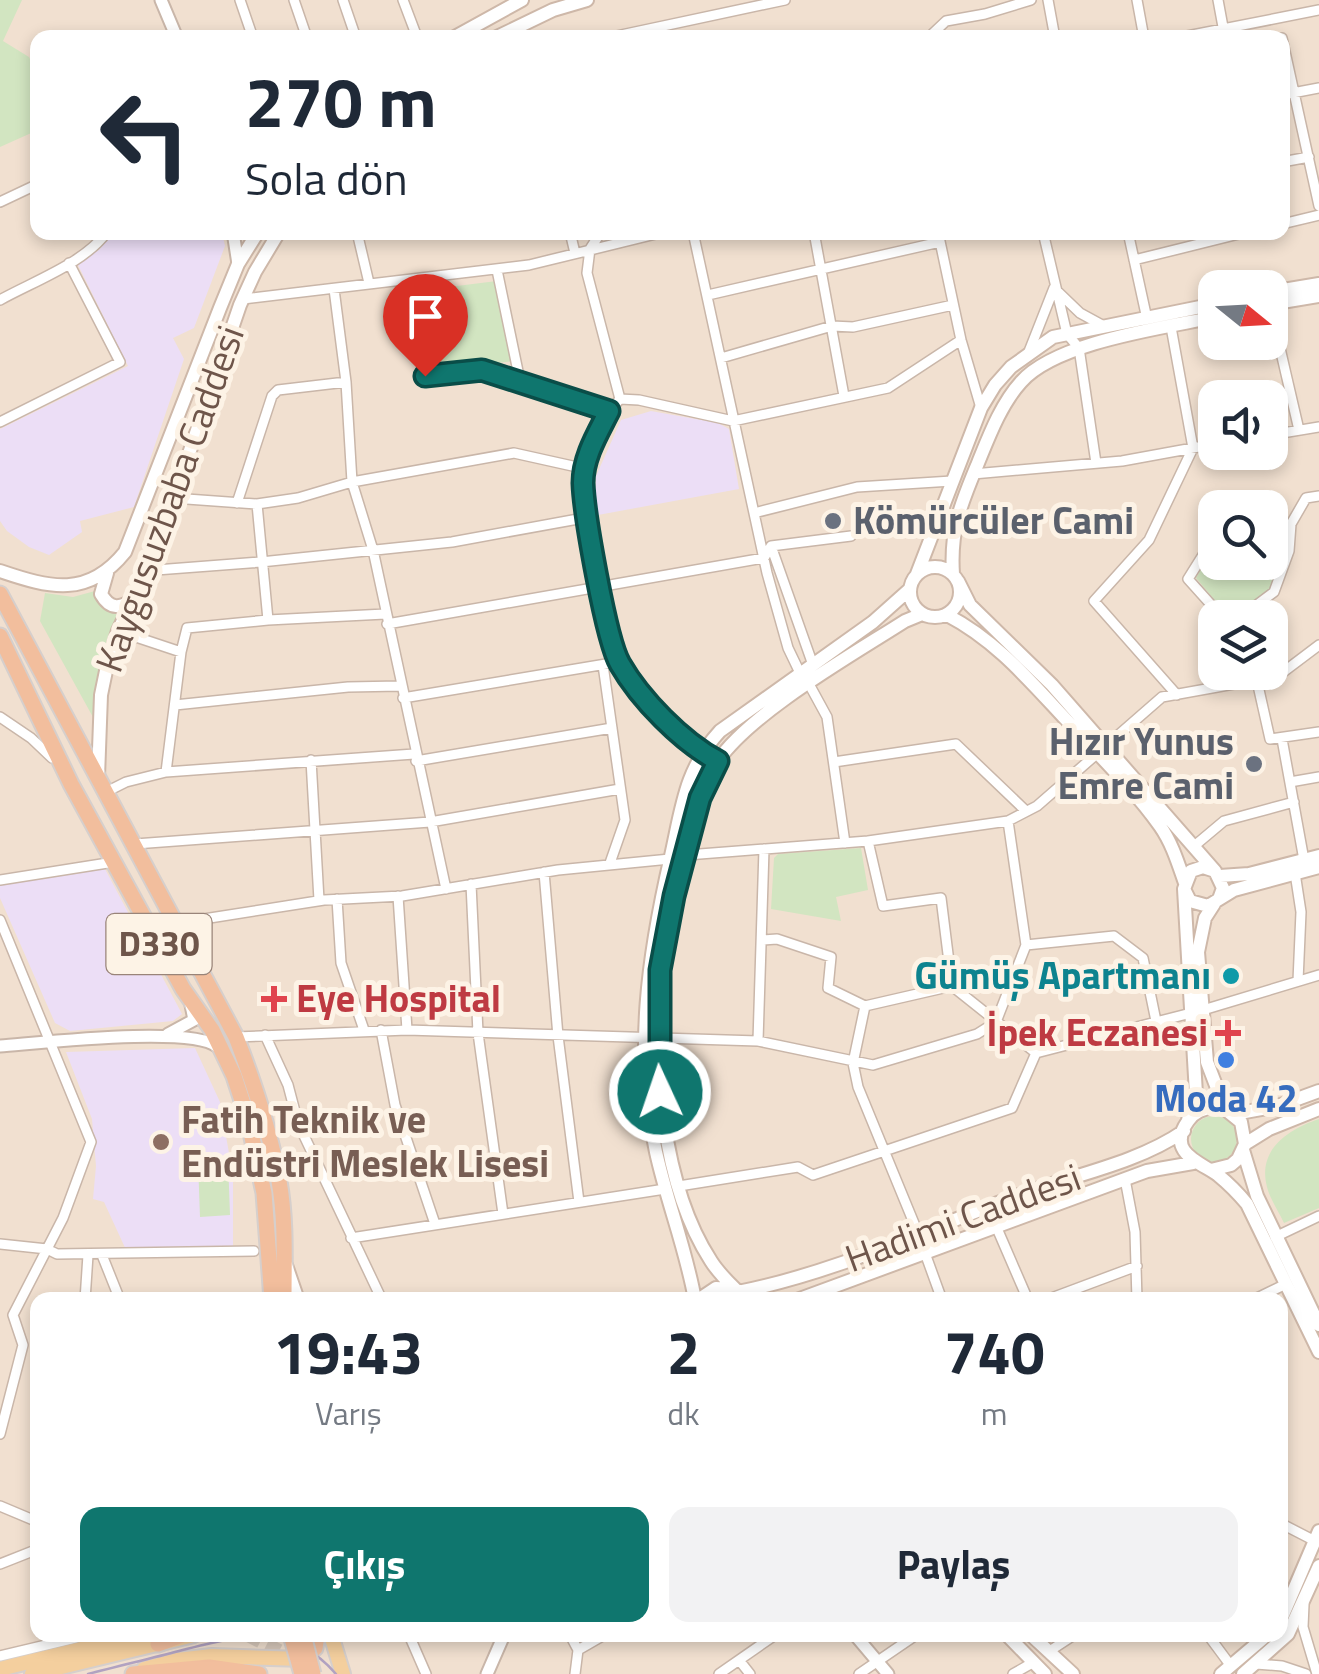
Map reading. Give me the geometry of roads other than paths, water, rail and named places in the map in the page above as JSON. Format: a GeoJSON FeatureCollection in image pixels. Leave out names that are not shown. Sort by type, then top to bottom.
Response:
{"type":"FeatureCollection","features":[{"type":"Feature","properties":{"kind":"highway","name":"D330"},"geometry":{"type":"LineString","coordinates":[[0,594],[236,1037],[252,1076],[279,1183],[277,1265]]}},
{"type":"Feature","properties":{"kind":"highway","name":"D330"},"geometry":{"type":"LineString","coordinates":[[0,636],[71,784],[183,989],[224,1052],[259,1164],[282,1292]]}},
{"type":"Feature","properties":{"kind":"highway"},"geometry":{"type":"LineString","coordinates":[[271,1292],[277,1265]]}},
{"type":"Feature","properties":{"kind":"highway"},"geometry":{"type":"LineString","coordinates":[[277,1265],[291,1292]]}},
{"type":"Feature","properties":{"kind":"highway"},"geometry":{"type":"LineString","coordinates":[[158,1644],[163,1642]]}},
{"type":"Feature","properties":{"kind":"highway"},"geometry":{"type":"LineString","coordinates":[[294,1642],[303,1667]]}},
{"type":"Feature","properties":{"kind":"highway"},"geometry":{"type":"LineString","coordinates":[[306,1642],[317,1674]]}},
{"type":"Feature","properties":{"kind":"highway"},"geometry":{"type":"LineString","coordinates":[[303,1667],[316,1642]]}},
{"type":"Feature","properties":{"kind":"highway"},"geometry":{"type":"LineString","coordinates":[[131,1674],[209,1667],[259,1674]]}},
{"type":"Feature","properties":{"kind":"main road"},"geometry":{"type":"LineString","coordinates":[[468,30],[519,0]]}},
{"type":"Feature","properties":{"kind":"main road"},"geometry":{"type":"LineString","coordinates":[[524,30],[587,0]]}},
{"type":"Feature","properties":{"kind":"main road","name":"Kaygusuzbaba Caddesi"},"geometry":{"type":"LineString","coordinates":[[0,571],[41,584],[65,586],[108,571],[133,537],[238,264],[253,240]]}},
{"type":"Feature","properties":{"kind":"main road","name":"Kaygusuzbaba Caddesi"},"geometry":{"type":"LineString","coordinates":[[102,784],[101,695],[118,632],[145,574],[243,299],[274,240]]}},
{"type":"Feature","properties":{"kind":"main road"},"geometry":{"type":"LineString","coordinates":[[1288,289],[1319,284]]}},
{"type":"Feature","properties":{"kind":"main road"},"geometry":{"type":"LineString","coordinates":[[1288,302],[1319,296]]}},
{"type":"Feature","properties":{"kind":"main road"},"geometry":{"type":"LineString","coordinates":[[651,1038],[674,896],[700,798],[718,761],[805,678],[813,665],[910,590],[981,408],[995,385],[1053,337],[1198,308]]}},
{"type":"Feature","properties":{"kind":"main road"},"geometry":{"type":"LineString","coordinates":[[910,590],[912,604],[922,614],[930,617],[953,610],[960,596],[951,544],[958,508],[1002,411],[1021,382],[1078,348],[1198,320]]}},
{"type":"Feature","properties":{"kind":"main road"},"geometry":{"type":"LineString","coordinates":[[917,574],[939,566],[956,577],[970,604],[1052,685],[1160,826],[1184,886],[1196,904],[1319,868]]}},
{"type":"Feature","properties":{"kind":"main road"},"geometry":{"type":"LineString","coordinates":[[108,571],[101,594],[106,603],[116,608],[135,597]]}},
{"type":"Feature","properties":{"kind":"main road"},"geometry":{"type":"LineString","coordinates":[[694,1292],[672,1188],[651,1038],[652,936],[686,784],[701,752],[720,730],[922,614]]}},
{"type":"Feature","properties":{"kind":"main road"},"geometry":{"type":"LineString","coordinates":[[947,614],[977,631],[1024,673],[1218,873],[1223,888],[1205,918],[1198,952],[1196,1094],[1186,1125],[1184,1148],[1194,1163],[1232,1186],[1247,1204],[1319,1352]]}},
{"type":"Feature","properties":{"kind":"main road"},"geometry":{"type":"LineString","coordinates":[[1319,856],[1249,874],[1197,868],[1184,886],[1197,1011],[1207,1062],[1229,1112],[1245,1133],[1244,1147],[1257,1196],[1319,1325]]}},
{"type":"Feature","properties":{"kind":"main road"},"geometry":{"type":"LineString","coordinates":[[1186,1125],[1204,1108],[1229,1112],[1278,1106],[1319,1092]]}},
{"type":"Feature","properties":{"kind":"main road"},"geometry":{"type":"LineString","coordinates":[[1211,1170],[1230,1165],[1244,1147],[1269,1129],[1319,1109]]}},
{"type":"Feature","properties":{"kind":"main road","name":"Hadimi Caddesi"},"geometry":{"type":"LineString","coordinates":[[742,1292],[809,1276],[1164,1144],[1186,1125]]}},
{"type":"Feature","properties":{"kind":"main road","name":"Hadimi Caddesi"},"geometry":{"type":"LineString","coordinates":[[819,1292],[1125,1179],[1181,1162],[1194,1163]]}},
{"type":"Feature","properties":{"kind":"main road"},"geometry":{"type":"LineString","coordinates":[[672,1188],[695,1233],[737,1292]]}},
{"type":"Feature","properties":{"kind":"main road"},"geometry":{"type":"LineString","coordinates":[[1288,1603],[1317,1536]]}},
{"type":"Feature","properties":{"kind":"main road"},"geometry":{"type":"LineString","coordinates":[[1288,1634],[1319,1566]]}},
{"type":"Feature","properties":{"kind":"main road"},"geometry":{"type":"LineString","coordinates":[[0,1669],[110,1642]]}},
{"type":"Feature","properties":{"kind":"main road"},"geometry":{"type":"LineString","coordinates":[[32,1674],[166,1642]]}},
{"type":"Feature","properties":{"kind":"main road"},"geometry":{"type":"LineString","coordinates":[[334,1642],[343,1674]]}},
{"type":"Feature","properties":{"kind":"main road"},"geometry":{"type":"LineString","coordinates":[[1014,1642],[1045,1674]]}},
{"type":"Feature","properties":{"kind":"main road"},"geometry":{"type":"LineString","coordinates":[[1038,1642],[1073,1674]]}},
{"type":"Feature","properties":{"kind":"main road"},"geometry":{"type":"LineString","coordinates":[[1232,1671],[1261,1642]]}},
{"type":"Feature","properties":{"kind":"main road"},"geometry":{"type":"LineString","coordinates":[[1232,1671],[1256,1664],[1279,1642]]}},
{"type":"Feature","properties":{"kind":"main road"},"geometry":{"type":"LineString","coordinates":[[131,1674],[200,1656],[303,1667]]}},
{"type":"Feature","properties":{"kind":"street"},"geometry":{"type":"LineString","coordinates":[[161,0],[174,30]]}},
{"type":"Feature","properties":{"kind":"street"},"geometry":{"type":"LineString","coordinates":[[240,0],[249,30]]}},
{"type":"Feature","properties":{"kind":"street"},"geometry":{"type":"LineString","coordinates":[[294,0],[304,30]]}},
{"type":"Feature","properties":{"kind":"street"},"geometry":{"type":"LineString","coordinates":[[343,0],[353,30]]}},
{"type":"Feature","properties":{"kind":"street"},"geometry":{"type":"LineString","coordinates":[[403,0],[414,30]]}},
{"type":"Feature","properties":{"kind":"street"},"geometry":{"type":"LineString","coordinates":[[706,0],[709,14]]}},
{"type":"Feature","properties":{"kind":"street"},"geometry":{"type":"LineString","coordinates":[[641,30],[784,0]]}},
{"type":"Feature","properties":{"kind":"street"},"geometry":{"type":"LineString","coordinates":[[936,30],[946,21],[1031,0]]}},
{"type":"Feature","properties":{"kind":"street"},"geometry":{"type":"LineString","coordinates":[[1048,0],[1054,30]]}},
{"type":"Feature","properties":{"kind":"street"},"geometry":{"type":"LineString","coordinates":[[1137,0],[1143,30]]}},
{"type":"Feature","properties":{"kind":"street"},"geometry":{"type":"LineString","coordinates":[[1218,0],[1223,27]]}},
{"type":"Feature","properties":{"kind":"street"},"geometry":{"type":"LineString","coordinates":[[1210,30],[1319,10]]}},
{"type":"Feature","properties":{"kind":"street"},"geometry":{"type":"LineString","coordinates":[[1278,19],[1280,30]]}},
{"type":"Feature","properties":{"kind":"street"},"geometry":{"type":"LineString","coordinates":[[1290,72],[1319,206]]}},
{"type":"Feature","properties":{"kind":"street"},"geometry":{"type":"LineString","coordinates":[[1290,94],[1319,88]]}},
{"type":"Feature","properties":{"kind":"street"},"geometry":{"type":"LineString","coordinates":[[1290,161],[1310,157]]}},
{"type":"Feature","properties":{"kind":"street"},"geometry":{"type":"LineString","coordinates":[[0,202],[30,188]]}},
{"type":"Feature","properties":{"kind":"street"},"geometry":{"type":"LineString","coordinates":[[1290,222],[1319,215]]}},
{"type":"Feature","properties":{"kind":"street"},"geometry":{"type":"LineString","coordinates":[[0,300],[93,248],[100,240]]}},
{"type":"Feature","properties":{"kind":"street"},"geometry":{"type":"LineString","coordinates":[[234,240],[238,264]]}},
{"type":"Feature","properties":{"kind":"street"},"geometry":{"type":"LineString","coordinates":[[359,240],[369,282]]}},
{"type":"Feature","properties":{"kind":"street"},"geometry":{"type":"LineString","coordinates":[[572,240],[575,253]]}},
{"type":"Feature","properties":{"kind":"street"},"geometry":{"type":"LineString","coordinates":[[595,240],[587,273],[620,400]]}},
{"type":"Feature","properties":{"kind":"street"},"geometry":{"type":"LineString","coordinates":[[243,299],[497,270],[629,240]]}},
{"type":"Feature","properties":{"kind":"street"},"geometry":{"type":"LineString","coordinates":[[695,240],[764,558],[788,648],[827,717],[845,843]]}},
{"type":"Feature","properties":{"kind":"street"},"geometry":{"type":"LineString","coordinates":[[816,240],[844,396]]}},
{"type":"Feature","properties":{"kind":"street"},"geometry":{"type":"LineString","coordinates":[[708,295],[927,240]]}},
{"type":"Feature","properties":{"kind":"street"},"geometry":{"type":"LineString","coordinates":[[940,240],[961,340],[981,408]]}},
{"type":"Feature","properties":{"kind":"street"},"geometry":{"type":"LineString","coordinates":[[1044,240],[1066,334],[1078,348],[1096,463]]}},
{"type":"Feature","properties":{"kind":"street"},"geometry":{"type":"LineString","coordinates":[[1130,240],[1146,319]]}},
{"type":"Feature","properties":{"kind":"street"},"geometry":{"type":"LineString","coordinates":[[1134,260],[1215,240]]}},
{"type":"Feature","properties":{"kind":"street"},"geometry":{"type":"LineString","coordinates":[[0,422],[120,362],[69,262]]}},
{"type":"Feature","properties":{"kind":"street"},"geometry":{"type":"LineString","coordinates":[[497,270],[520,382]]}},
{"type":"Feature","properties":{"kind":"street"},"geometry":{"type":"LineString","coordinates":[[405,280],[425,376],[482,370],[609,411]]}},
{"type":"Feature","properties":{"kind":"street"},"geometry":{"type":"LineString","coordinates":[[1054,288],[1080,313],[1107,326]]}},
{"type":"Feature","properties":{"kind":"street"},"geometry":{"type":"LineString","coordinates":[[1028,354],[1054,288]]}},
{"type":"Feature","properties":{"kind":"street"},"geometry":{"type":"LineString","coordinates":[[334,289],[346,382],[352,482],[372,550],[446,889]]}},
{"type":"Feature","properties":{"kind":"street"},"geometry":{"type":"LineString","coordinates":[[721,358],[832,326],[853,327],[953,305]]}},
{"type":"Feature","properties":{"kind":"street"},"geometry":{"type":"LineString","coordinates":[[1171,326],[1193,448],[1149,540],[1094,602],[1178,694]]}},
{"type":"Feature","properties":{"kind":"street"},"geometry":{"type":"LineString","coordinates":[[718,761],[701,752],[663,719],[618,662],[600,588],[583,482],[590,451],[609,411],[620,400],[639,400],[733,421],[888,388],[961,340]]}},
{"type":"Feature","properties":{"kind":"street"},"geometry":{"type":"LineString","coordinates":[[1283,360],[1300,430]]}},
{"type":"Feature","properties":{"kind":"street"},"geometry":{"type":"LineString","coordinates":[[237,503],[272,396],[278,390],[346,382]]}},
{"type":"Feature","properties":{"kind":"street"},"geometry":{"type":"LineString","coordinates":[[1288,432],[1319,427]]}},
{"type":"Feature","properties":{"kind":"street"},"geometry":{"type":"LineString","coordinates":[[973,474],[1096,463],[1198,447]]}},
{"type":"Feature","properties":{"kind":"street"},"geometry":{"type":"LineString","coordinates":[[173,498],[257,504],[298,498],[352,482],[514,453],[586,468]]}},
{"type":"Feature","properties":{"kind":"street"},"geometry":{"type":"LineString","coordinates":[[754,513],[857,487],[952,481]]}},
{"type":"Feature","properties":{"kind":"street"},"geometry":{"type":"LineString","coordinates":[[1263,600],[1274,592],[1289,551],[1291,524],[1306,498],[1319,496]]}},
{"type":"Feature","properties":{"kind":"street"},"geometry":{"type":"LineString","coordinates":[[257,504],[268,620]]}},
{"type":"Feature","properties":{"kind":"street"},"geometry":{"type":"LineString","coordinates":[[145,574],[452,542],[588,517]]}},
{"type":"Feature","properties":{"kind":"street"},"geometry":{"type":"LineString","coordinates":[[771,546],[852,536]]}},
{"type":"Feature","properties":{"kind":"street"},"geometry":{"type":"LineString","coordinates":[[166,772],[187,628],[268,620],[386,619],[600,588],[764,558],[771,546]]}},
{"type":"Feature","properties":{"kind":"street"},"geometry":{"type":"LineString","coordinates":[[771,546],[796,626],[813,665]]}},
{"type":"Feature","properties":{"kind":"street"},"geometry":{"type":"LineString","coordinates":[[1198,563],[1188,579],[1207,600]]}},
{"type":"Feature","properties":{"kind":"street"},"geometry":{"type":"LineString","coordinates":[[118,632],[181,652]]}},
{"type":"Feature","properties":{"kind":"street"},"geometry":{"type":"LineString","coordinates":[[1288,668],[1319,645]]}},
{"type":"Feature","properties":{"kind":"street"},"geometry":{"type":"LineString","coordinates":[[403,698],[618,662]]}},
{"type":"Feature","properties":{"kind":"street"},"geometry":{"type":"LineString","coordinates":[[603,665],[625,820],[610,863]]}},
{"type":"Feature","properties":{"kind":"street"},"geometry":{"type":"LineString","coordinates":[[174,705],[400,686]]}},
{"type":"Feature","properties":{"kind":"street"},"geometry":{"type":"LineString","coordinates":[[686,855],[868,841],[1008,821],[1026,812],[1162,697],[1198,689]]}},
{"type":"Feature","properties":{"kind":"street"},"geometry":{"type":"LineString","coordinates":[[1260,690],[1270,739],[1319,732]]}},
{"type":"Feature","properties":{"kind":"street"},"geometry":{"type":"LineString","coordinates":[[0,716],[47,751],[71,784]]}},
{"type":"Feature","properties":{"kind":"street"},"geometry":{"type":"LineString","coordinates":[[102,784],[166,772],[312,760],[415,757],[612,728]]}},
{"type":"Feature","properties":{"kind":"street"},"geometry":{"type":"LineString","coordinates":[[1282,739],[1304,860]]}},
{"type":"Feature","properties":{"kind":"street"},"geometry":{"type":"LineString","coordinates":[[834,762],[956,744],[1026,812]]}},
{"type":"Feature","properties":{"kind":"street"},"geometry":{"type":"LineString","coordinates":[[312,760],[319,900]]}},
{"type":"Feature","properties":{"kind":"street"},"geometry":{"type":"LineString","coordinates":[[1290,782],[1319,777]]}},
{"type":"Feature","properties":{"kind":"street"},"geometry":{"type":"LineString","coordinates":[[134,844],[430,822],[620,789]]}},
{"type":"Feature","properties":{"kind":"street"},"geometry":{"type":"LineString","coordinates":[[1193,847],[1224,822],[1294,802]]}},
{"type":"Feature","properties":{"kind":"street"},"geometry":{"type":"LineString","coordinates":[[236,1037],[407,1030],[758,1041],[873,1066],[977,1034],[996,1022],[1026,946],[1008,821]]}},
{"type":"Feature","properties":{"kind":"street"},"geometry":{"type":"LineString","coordinates":[[868,841],[883,906],[941,898],[952,986],[1036,1053]]}},
{"type":"Feature","properties":{"kind":"street"},"geometry":{"type":"LineString","coordinates":[[758,1041],[764,849]]}},
{"type":"Feature","properties":{"kind":"street"},"geometry":{"type":"LineString","coordinates":[[178,923],[319,900],[398,896],[610,863],[670,860]]}},
{"type":"Feature","properties":{"kind":"street"},"geometry":{"type":"LineString","coordinates":[[0,880],[116,862]]}},
{"type":"Feature","properties":{"kind":"street"},"geometry":{"type":"LineString","coordinates":[[544,872],[558,1036],[579,1202]]}},
{"type":"Feature","properties":{"kind":"street"},"geometry":{"type":"LineString","coordinates":[[1295,874],[1301,912],[1298,982]]}},
{"type":"Feature","properties":{"kind":"street"},"geometry":{"type":"LineString","coordinates":[[471,884],[478,1032],[502,1214]]}},
{"type":"Feature","properties":{"kind":"street"},"geometry":{"type":"LineString","coordinates":[[398,896],[407,1030]]}},
{"type":"Feature","properties":{"kind":"street"},"geometry":{"type":"LineString","coordinates":[[337,899],[341,963],[364,1030]]}},
{"type":"Feature","properties":{"kind":"street"},"geometry":{"type":"LineString","coordinates":[[0,920],[91,1142],[63,1218],[47,1249],[12,1315],[0,1318]]}},
{"type":"Feature","properties":{"kind":"street"},"geometry":{"type":"LineString","coordinates":[[1026,946],[1114,936],[1144,958],[1156,1022]]}},
{"type":"Feature","properties":{"kind":"street"},"geometry":{"type":"LineString","coordinates":[[763,940],[777,939],[831,957],[828,988],[865,1006],[952,986]]}},
{"type":"Feature","properties":{"kind":"street"},"geometry":{"type":"LineString","coordinates":[[1036,1053],[1319,975]]}},
{"type":"Feature","properties":{"kind":"street"},"geometry":{"type":"LineString","coordinates":[[164,1036],[194,1020],[194,1011],[183,989]]}},
{"type":"Feature","properties":{"kind":"street"},"geometry":{"type":"LineString","coordinates":[[865,1006],[854,1063],[858,1087],[918,1234]]}},
{"type":"Feature","properties":{"kind":"street"},"geometry":{"type":"LineString","coordinates":[[381,1030],[395,1105],[435,1224]]}},
{"type":"Feature","properties":{"kind":"street"},"geometry":{"type":"LineString","coordinates":[[265,1034],[288,1085],[298,1123],[378,1292]]}},
{"type":"Feature","properties":{"kind":"street"},"geometry":{"type":"LineString","coordinates":[[0,1046],[51,1046],[164,1036],[204,1039],[224,1052]]}},
{"type":"Feature","properties":{"kind":"street"},"geometry":{"type":"LineString","coordinates":[[351,1238],[798,1167],[813,1175],[1012,1108],[1036,1053]]}},
{"type":"Feature","properties":{"kind":"street"},"geometry":{"type":"LineString","coordinates":[[1125,1179],[1135,1232],[1136,1292]]}},
{"type":"Feature","properties":{"kind":"street"},"geometry":{"type":"LineString","coordinates":[[1275,1237],[1319,1216]]}},
{"type":"Feature","properties":{"kind":"street"},"geometry":{"type":"LineString","coordinates":[[996,1226],[1025,1292]]}},
{"type":"Feature","properties":{"kind":"street"},"geometry":{"type":"LineString","coordinates":[[0,1244],[47,1249],[56,1254],[254,1251]]}},
{"type":"Feature","properties":{"kind":"street"},"geometry":{"type":"LineString","coordinates":[[924,1253],[939,1292]]}},
{"type":"Feature","properties":{"kind":"street"},"geometry":{"type":"LineString","coordinates":[[86,1292],[88,1254]]}},
{"type":"Feature","properties":{"kind":"street"},"geometry":{"type":"LineString","coordinates":[[102,1254],[117,1292]]}},
{"type":"Feature","properties":{"kind":"street"},"geometry":{"type":"LineString","coordinates":[[1067,1292],[1136,1266]]}},
{"type":"Feature","properties":{"kind":"street"},"geometry":{"type":"LineString","coordinates":[[1270,1292],[1286,1284]]}},
{"type":"Feature","properties":{"kind":"street"},"geometry":{"type":"LineString","coordinates":[[0,1434],[23,1345],[12,1315]]}},
{"type":"Feature","properties":{"kind":"street"},"geometry":{"type":"LineString","coordinates":[[0,1506],[30,1519]]}},
{"type":"Feature","properties":{"kind":"street"},"geometry":{"type":"LineString","coordinates":[[1288,1526],[1317,1536]]}},
{"type":"Feature","properties":{"kind":"street"},"geometry":{"type":"LineString","coordinates":[[0,1562],[30,1552]]}},
{"type":"Feature","properties":{"kind":"street"},"geometry":{"type":"LineString","coordinates":[[1304,1602],[1302,1627],[1317,1674]]}},
{"type":"Feature","properties":{"kind":"street"},"geometry":{"type":"LineString","coordinates":[[0,1656],[57,1642]]}},
{"type":"Feature","properties":{"kind":"street"},"geometry":{"type":"LineString","coordinates":[[413,1642],[426,1674]]}},
{"type":"Feature","properties":{"kind":"street"},"geometry":{"type":"LineString","coordinates":[[487,1674],[501,1642]]}},
{"type":"Feature","properties":{"kind":"street"},"geometry":{"type":"LineString","coordinates":[[574,1642],[578,1650],[575,1674]]}},
{"type":"Feature","properties":{"kind":"street"},"geometry":{"type":"LineString","coordinates":[[578,1650],[592,1642]]}},
{"type":"Feature","properties":{"kind":"street"},"geometry":{"type":"LineString","coordinates":[[719,1674],[765,1642]]}},
{"type":"Feature","properties":{"kind":"street"},"geometry":{"type":"LineString","coordinates":[[862,1642],[888,1674]]}},
{"type":"Feature","properties":{"kind":"street"},"geometry":{"type":"LineString","coordinates":[[860,1674],[906,1642]]}},
{"type":"Feature","properties":{"kind":"street"},"geometry":{"type":"LineString","coordinates":[[1048,1652],[1063,1642]]}},
{"type":"Feature","properties":{"kind":"street"},"geometry":{"type":"LineString","coordinates":[[1213,1642],[1232,1671]]}},
{"type":"Feature","properties":{"kind":"street"},"geometry":{"type":"LineString","coordinates":[[739,1660],[750,1674]]}},
{"type":"Feature","properties":{"kind":"street"},"geometry":{"type":"LineString","coordinates":[[1014,1674],[1034,1662]]}},
{"type":"Feature","properties":{"kind":"street"},"geometry":{"type":"LineString","coordinates":[[1256,1664],[1282,1666],[1306,1674]]}},
{"type":"Feature","properties":{"kind":"tunnel"},"geometry":{"type":"LineString","coordinates":[[262,1642],[297,1660]]}},
{"type":"Feature","properties":{"kind":"tram line"},"geometry":{"type":"LineString","coordinates":[[88,1674],[218,1642]]}},
{"type":"Feature","properties":{"kind":"tram line"},"geometry":{"type":"LineString","coordinates":[[289,1642],[318,1657],[336,1674]]}},
{"type":"Feature","properties":{"kind":"place","name":"Kömürcüler Cami"},"geometry":{"type":"Point","coordinates":[833,521]}},
{"type":"Feature","properties":{"kind":"place","name":"Hızır Yunus Emre Cami"},"geometry":{"type":"Point","coordinates":[1254,764]}},
{"type":"Feature","properties":{"kind":"place","name":"Gümüş Apartmanı"},"geometry":{"type":"Point","coordinates":[1231,976]}},
{"type":"Feature","properties":{"kind":"place","name":"Eye Hospital"},"geometry":{"type":"Point","coordinates":[274,999]}},
{"type":"Feature","properties":{"kind":"place","name":"İpek Eczanesi"},"geometry":{"type":"Point","coordinates":[1228,1033]}},
{"type":"Feature","properties":{"kind":"place","name":"Moda 42"},"geometry":{"type":"Point","coordinates":[1226,1060]}},
{"type":"Feature","properties":{"kind":"place","name":"Fatih Teknik ve Endüstri Meslek Lisesi"},"geometry":{"type":"Point","coordinates":[161,1142]}}]}
